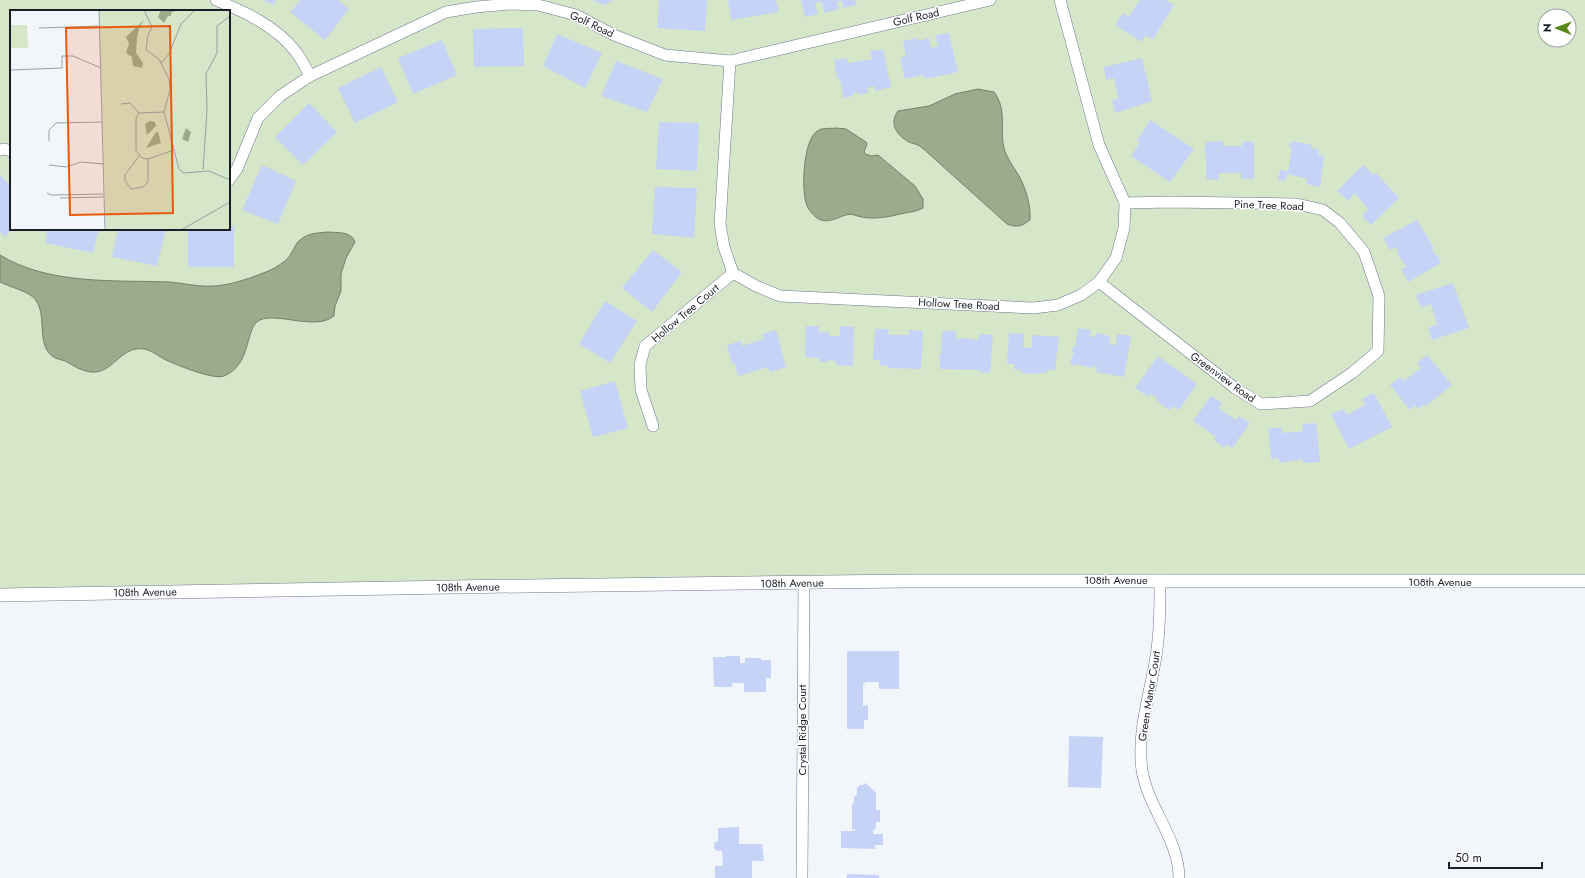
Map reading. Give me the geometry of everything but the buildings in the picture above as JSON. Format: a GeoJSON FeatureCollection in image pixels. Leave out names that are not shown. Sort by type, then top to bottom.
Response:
{"type":"FeatureCollection","features":[{"type":"Feature","properties":{"kind":"street"},"geometry":{"type":"LineString","coordinates":[[216,0],[238,9],[275,30],[296,52],[310,76]]}},
{"type":"Feature","properties":{"kind":"street","name":"Golf Road"},"geometry":{"type":"LineString","coordinates":[[230,179],[237,169],[258,118],[280,96],[310,76],[446,12],[476,7],[511,4],[538,5],[576,15],[614,35],[665,55],[730,61],[990,0]]}},
{"type":"Feature","properties":{"kind":"street","name":"Hollow Tree Road"},"geometry":{"type":"LineString","coordinates":[[733,273],[756,286],[780,296],[1033,308],[1058,305],[1081,295],[1099,282],[1116,258],[1124,228],[1125,203],[1098,144],[1060,0]]}},
{"type":"Feature","properties":{"kind":"street"},"geometry":{"type":"LineString","coordinates":[[730,61],[720,224],[724,247],[733,273]]}},
{"type":"Feature","properties":{"kind":"street"},"geometry":{"type":"LineString","coordinates":[[0,150],[4,149],[10,151]]}},
{"type":"Feature","properties":{"kind":"street","name":"Pine Tree Road"},"geometry":{"type":"LineString","coordinates":[[1125,203],[1171,202],[1298,204],[1323,210],[1340,223],[1364,252],[1378,296],[1378,352]]}},
{"type":"Feature","properties":{"kind":"street","name":"Hollow Tree Court"},"geometry":{"type":"LineString","coordinates":[[653,426],[641,390],[640,365],[645,346],[733,273]]}},
{"type":"Feature","properties":{"kind":"street","name":"Greenview Road"},"geometry":{"type":"LineString","coordinates":[[1099,282],[1235,388],[1261,404],[1310,401],[1352,373],[1378,352]]}},
{"type":"Feature","properties":{"kind":"street","name":"108th Avenue"},"geometry":{"type":"LineString","coordinates":[[0,595],[804,583],[1160,580],[1418,582],[1585,581]]}},
{"type":"Feature","properties":{"kind":"street","name":"Green Manor Court"},"geometry":{"type":"LineString","coordinates":[[1160,580],[1160,626],[1156,661],[1143,720],[1141,746],[1142,770],[1148,790],[1174,849],[1179,878]]}},
{"type":"Feature","properties":{"kind":"street","name":"Crystal Ridge Court"},"geometry":{"type":"LineString","coordinates":[[802,878],[804,583]]}},
{"type":"Feature","properties":{"kind":"shaded area"},"geometry":{"type":"Polygon","coordinates":[[[0,0],[1585,0],[1585,574],[0,593],[0,0]]]}},
{"type":"Feature","properties":{"kind":"shaded area"},"geometry":{"type":"Polygon","coordinates":[[[978,89],[994,92],[998,98],[1002,110],[1005,151],[1022,181],[1029,203],[1030,220],[1025,224],[1013,226],[1007,224],[926,151],[918,145],[904,139],[895,128],[894,120],[898,111],[929,106],[955,94],[978,89]]]}},
{"type":"Feature","properties":{"kind":"shaded area"},"geometry":{"type":"Polygon","coordinates":[[[836,128],[846,129],[866,142],[867,144],[864,152],[866,154],[871,156],[878,155],[915,186],[923,199],[923,208],[880,218],[867,218],[850,214],[827,221],[817,218],[808,208],[805,199],[804,168],[808,146],[818,130],[836,128]]]}},
{"type":"Feature","properties":{"kind":"shaded area"},"geometry":{"type":"Polygon","coordinates":[[[328,232],[347,234],[353,238],[355,242],[346,258],[341,274],[341,291],[335,306],[334,316],[317,322],[276,318],[260,320],[255,324],[252,330],[240,363],[224,376],[219,377],[195,371],[166,360],[144,349],[125,353],[103,370],[94,372],[83,370],[52,356],[47,350],[44,343],[42,319],[38,303],[33,297],[25,292],[0,282],[0,255],[19,265],[39,272],[82,279],[169,282],[201,286],[222,285],[248,279],[272,269],[288,258],[297,243],[304,237],[311,234],[328,232]]]}}]}
